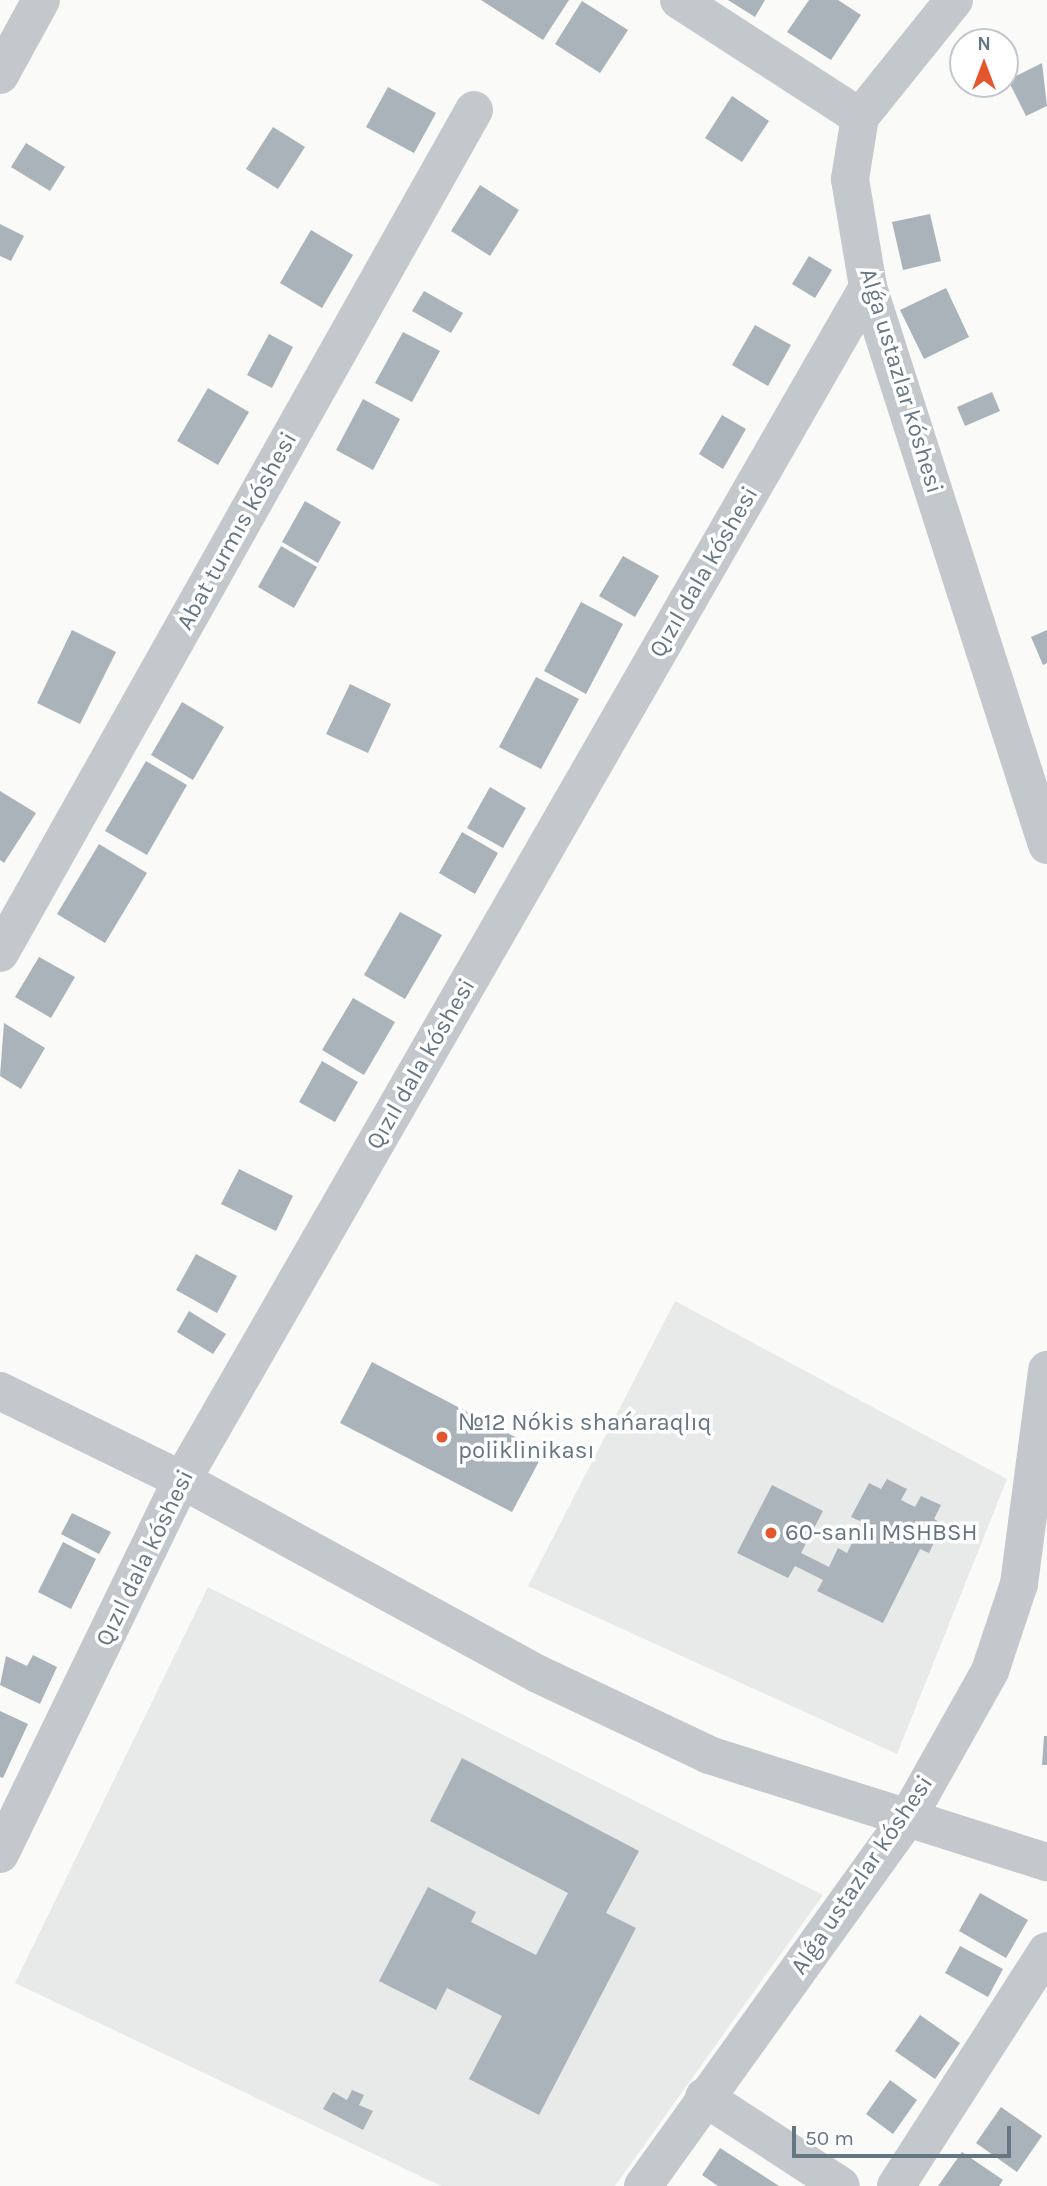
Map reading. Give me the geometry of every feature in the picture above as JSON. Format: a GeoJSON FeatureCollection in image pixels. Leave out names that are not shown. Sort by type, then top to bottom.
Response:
{"type":"FeatureCollection","features":[{"type":"Feature","properties":{"kind":"street"},"geometry":{"type":"LineString","coordinates":[[0,75],[41,0]]}},
{"type":"Feature","properties":{"kind":"street"},"geometry":{"type":"LineString","coordinates":[[679,0],[860,117],[954,0]]}},
{"type":"Feature","properties":{"kind":"street","name":"Abat turmıs kóshesi"},"geometry":{"type":"LineString","coordinates":[[0,953],[474,110]]}},
{"type":"Feature","properties":{"kind":"street","name":"Alǵa ustazlar kóshesi"},"geometry":{"type":"LineString","coordinates":[[860,117],[850,179],[868,287],[1047,845]]}},
{"type":"Feature","properties":{"kind":"street","name":"Qızıl dala kóshesi"},"geometry":{"type":"LineString","coordinates":[[0,1854],[182,1480],[868,287]]}},
{"type":"Feature","properties":{"kind":"street","name":"Alǵa ustazlar kóshesi"},"geometry":{"type":"LineString","coordinates":[[643,2186],[704,2097],[907,1819],[990,1671],[1019,1584],[1047,1370]]}},
{"type":"Feature","properties":{"kind":"street"},"geometry":{"type":"LineString","coordinates":[[0,1391],[182,1480],[538,1674],[697,1749],[1047,1862]]}},
{"type":"Feature","properties":{"kind":"street"},"geometry":{"type":"LineString","coordinates":[[896,2186],[1047,1951]]}},
{"type":"Feature","properties":{"kind":"street"},"geometry":{"type":"LineString","coordinates":[[704,2097],[841,2186]]}},
{"type":"Feature","properties":{"kind":"shaded area","name":"60-sanlı MSHBSH"},"geometry":{"type":"Polygon","coordinates":[[[675,1301],[1007,1479],[897,1754],[528,1586],[675,1301]]]}},
{"type":"Feature","properties":{"kind":"shaded area"},"geometry":{"type":"Polygon","coordinates":[[[208,1587],[823,1895],[615,2186],[441,2186],[15,1983],[208,1587]]]}},
{"type":"Feature","properties":{"kind":"building"},"geometry":{"type":"Polygon","coordinates":[[[481,0],[569,0],[543,40],[481,0]]]}},
{"type":"Feature","properties":{"kind":"building"},"geometry":{"type":"Polygon","coordinates":[[[728,0],[765,0],[755,17],[728,0]]]}},
{"type":"Feature","properties":{"kind":"building"},"geometry":{"type":"Polygon","coordinates":[[[809,0],[838,0],[861,15],[831,60],[787,32],[809,0]]]}},
{"type":"Feature","properties":{"kind":"building"},"geometry":{"type":"Polygon","coordinates":[[[582,1],[628,30],[600,73],[555,44],[582,1]]]}},
{"type":"Feature","properties":{"kind":"building"},"geometry":{"type":"Polygon","coordinates":[[[1042,63],[1047,106],[1026,116],[1017,98],[1019,74],[1042,63]]]}},
{"type":"Feature","properties":{"kind":"building"},"geometry":{"type":"Polygon","coordinates":[[[388,87],[436,113],[414,153],[366,127],[388,87]]]}},
{"type":"Feature","properties":{"kind":"building"},"geometry":{"type":"Polygon","coordinates":[[[732,96],[769,121],[742,162],[705,138],[732,96]]]}},
{"type":"Feature","properties":{"kind":"building"},"geometry":{"type":"Polygon","coordinates":[[[273,127],[305,147],[278,189],[246,169],[273,127]]]}},
{"type":"Feature","properties":{"kind":"building"},"geometry":{"type":"Polygon","coordinates":[[[26,143],[65,167],[50,191],[11,167],[26,143]]]}},
{"type":"Feature","properties":{"kind":"building"},"geometry":{"type":"Polygon","coordinates":[[[480,185],[519,210],[490,256],[451,231],[480,185]]]}},
{"type":"Feature","properties":{"kind":"building"},"geometry":{"type":"Polygon","coordinates":[[[930,214],[941,261],[903,270],[892,222],[930,214]]]}},
{"type":"Feature","properties":{"kind":"building"},"geometry":{"type":"Polygon","coordinates":[[[0,224],[24,236],[11,261],[0,256],[0,224]]]}},
{"type":"Feature","properties":{"kind":"building"},"geometry":{"type":"Polygon","coordinates":[[[311,230],[353,255],[322,308],[280,283],[311,230]]]}},
{"type":"Feature","properties":{"kind":"building"},"geometry":{"type":"Polygon","coordinates":[[[809,256],[832,270],[815,298],[792,284],[809,256]]]}},
{"type":"Feature","properties":{"kind":"building"},"geometry":{"type":"Polygon","coordinates":[[[946,288],[969,337],[924,359],[900,310],[946,288]]]}},
{"type":"Feature","properties":{"kind":"building"},"geometry":{"type":"Polygon","coordinates":[[[424,291],[463,313],[451,333],[412,311],[424,291]]]}},
{"type":"Feature","properties":{"kind":"building"},"geometry":{"type":"Polygon","coordinates":[[[755,325],[791,345],[768,386],[732,365],[755,325]]]}},
{"type":"Feature","properties":{"kind":"building"},"geometry":{"type":"Polygon","coordinates":[[[403,332],[440,351],[412,402],[375,383],[403,332]]]}},
{"type":"Feature","properties":{"kind":"building"},"geometry":{"type":"Polygon","coordinates":[[[269,334],[293,347],[272,388],[247,375],[269,334]]]}},
{"type":"Feature","properties":{"kind":"building"},"geometry":{"type":"Polygon","coordinates":[[[208,388],[249,412],[218,465],[177,441],[208,388]]]}},
{"type":"Feature","properties":{"kind":"building"},"geometry":{"type":"Polygon","coordinates":[[[992,392],[1000,411],[965,426],[957,407],[992,392]]]}},
{"type":"Feature","properties":{"kind":"building"},"geometry":{"type":"Polygon","coordinates":[[[363,399],[400,419],[373,470],[336,450],[363,399]]]}},
{"type":"Feature","properties":{"kind":"building"},"geometry":{"type":"Polygon","coordinates":[[[722,415],[746,429],[723,469],[699,454],[722,415]]]}},
{"type":"Feature","properties":{"kind":"building"},"geometry":{"type":"Polygon","coordinates":[[[305,501],[341,522],[318,563],[282,542],[305,501]]]}},
{"type":"Feature","properties":{"kind":"building"},"geometry":{"type":"Polygon","coordinates":[[[281,546],[317,567],[294,608],[258,587],[281,546]]]}},
{"type":"Feature","properties":{"kind":"building"},"geometry":{"type":"Polygon","coordinates":[[[623,556],[659,576],[635,617],[599,596],[623,556]]]}},
{"type":"Feature","properties":{"kind":"building"},"geometry":{"type":"Polygon","coordinates":[[[581,602],[623,624],[586,694],[544,671],[581,602]]]}},
{"type":"Feature","properties":{"kind":"building"},"geometry":{"type":"Polygon","coordinates":[[[72,630],[116,652],[80,724],[37,703],[72,630]]]}},
{"type":"Feature","properties":{"kind":"building"},"geometry":{"type":"Polygon","coordinates":[[[1047,630],[1047,663],[1043,665],[1031,637],[1047,630]]]}},
{"type":"Feature","properties":{"kind":"building"},"geometry":{"type":"Polygon","coordinates":[[[536,677],[579,699],[541,769],[499,747],[536,677]]]}},
{"type":"Feature","properties":{"kind":"building"},"geometry":{"type":"Polygon","coordinates":[[[350,684],[391,704],[368,753],[326,734],[350,684]]]}},
{"type":"Feature","properties":{"kind":"building"},"geometry":{"type":"Polygon","coordinates":[[[182,702],[224,727],[193,780],[151,755],[182,702]]]}},
{"type":"Feature","properties":{"kind":"building"},"geometry":{"type":"Polygon","coordinates":[[[146,761],[187,785],[147,855],[105,831],[146,761]]]}},
{"type":"Feature","properties":{"kind":"building"},"geometry":{"type":"Polygon","coordinates":[[[490,787],[526,808],[503,848],[467,828],[490,787]]]}},
{"type":"Feature","properties":{"kind":"building"},"geometry":{"type":"Polygon","coordinates":[[[0,791],[36,813],[4,863],[0,860],[0,791]]]}},
{"type":"Feature","properties":{"kind":"building"},"geometry":{"type":"Polygon","coordinates":[[[462,832],[498,853],[475,894],[439,873],[462,832]]]}},
{"type":"Feature","properties":{"kind":"building"},"geometry":{"type":"Polygon","coordinates":[[[99,844],[147,873],[105,943],[57,914],[99,844]]]}},
{"type":"Feature","properties":{"kind":"building"},"geometry":{"type":"Polygon","coordinates":[[[400,912],[442,935],[405,999],[364,975],[400,912]]]}},
{"type":"Feature","properties":{"kind":"building"},"geometry":{"type":"Polygon","coordinates":[[[39,957],[75,977],[51,1018],[15,997],[39,957]]]}},
{"type":"Feature","properties":{"kind":"building"},"geometry":{"type":"Polygon","coordinates":[[[353,998],[395,1022],[364,1075],[322,1050],[353,998]]]}},
{"type":"Feature","properties":{"kind":"building"},"geometry":{"type":"Polygon","coordinates":[[[4,1023],[45,1048],[21,1089],[0,1076],[4,1023]]]}},
{"type":"Feature","properties":{"kind":"building"},"geometry":{"type":"Polygon","coordinates":[[[322,1061],[358,1082],[335,1122],[299,1102],[322,1061]]]}},
{"type":"Feature","properties":{"kind":"building"},"geometry":{"type":"Polygon","coordinates":[[[239,1169],[293,1196],[276,1231],[221,1204],[239,1169]]]}},
{"type":"Feature","properties":{"kind":"building"},"geometry":{"type":"Polygon","coordinates":[[[196,1254],[237,1276],[217,1313],[176,1290],[196,1254]]]}},
{"type":"Feature","properties":{"kind":"building"},"geometry":{"type":"Polygon","coordinates":[[[189,1311],[226,1334],[213,1354],[177,1332],[189,1311]]]}},
{"type":"Feature","properties":{"kind":"building","name":"№12 Nókis shańaraqlıq poliklinikası"},"geometry":{"type":"Polygon","coordinates":[[[372,1362],[544,1452],[512,1512],[340,1423],[372,1362]]]}},
{"type":"Feature","properties":{"kind":"building"},"geometry":{"type":"Polygon","coordinates":[[[887,1479],[907,1489],[901,1500],[915,1507],[921,1496],[941,1505],[934,1519],[943,1524],[929,1553],[920,1549],[883,1623],[817,1591],[823,1580],[795,1566],[788,1578],[737,1553],[772,1485],[823,1511],[801,1553],[829,1567],[838,1548],[847,1553],[862,1522],[851,1517],[869,1483],[881,1489],[887,1479]]]}},
{"type":"Feature","properties":{"kind":"building"},"geometry":{"type":"Polygon","coordinates":[[[72,1513],[111,1532],[99,1554],[61,1534],[72,1513]]]}},
{"type":"Feature","properties":{"kind":"building"},"geometry":{"type":"Polygon","coordinates":[[[63,1542],[96,1559],[71,1609],[38,1592],[63,1542]]]}},
{"type":"Feature","properties":{"kind":"building"},"geometry":{"type":"Polygon","coordinates":[[[33,1655],[57,1667],[40,1704],[0,1685],[6,1656],[27,1666],[33,1655]]]}},
{"type":"Feature","properties":{"kind":"building"},"geometry":{"type":"Polygon","coordinates":[[[0,1711],[28,1724],[3,1778],[0,1777],[0,1711]]]}},
{"type":"Feature","properties":{"kind":"building"},"geometry":{"type":"Polygon","coordinates":[[[1044,1736],[1047,1736],[1047,1765],[1042,1765],[1044,1736]]]}},
{"type":"Feature","properties":{"kind":"building"},"geometry":{"type":"Polygon","coordinates":[[[462,1758],[639,1851],[606,1913],[636,1928],[539,2115],[469,2079],[502,2016],[447,1988],[436,2010],[379,1981],[428,1887],[476,1912],[471,1922],[536,1955],[568,1893],[430,1821],[462,1758]]]}},
{"type":"Feature","properties":{"kind":"building"},"geometry":{"type":"Polygon","coordinates":[[[980,1893],[1028,1920],[1006,1958],[959,1931],[980,1893]]]}},
{"type":"Feature","properties":{"kind":"building"},"geometry":{"type":"Polygon","coordinates":[[[960,1946],[1003,1969],[988,1997],[945,1973],[960,1946]]]}},
{"type":"Feature","properties":{"kind":"building"},"geometry":{"type":"Polygon","coordinates":[[[920,2015],[960,2043],[935,2079],[895,2051],[920,2015]]]}},
{"type":"Feature","properties":{"kind":"building"},"geometry":{"type":"Polygon","coordinates":[[[890,2080],[917,2100],[893,2134],[866,2114],[890,2080]]]}},
{"type":"Feature","properties":{"kind":"building"},"geometry":{"type":"Polygon","coordinates":[[[352,2090],[364,2095],[359,2105],[373,2111],[363,2130],[323,2109],[333,2092],[347,2100],[352,2090]]]}},
{"type":"Feature","properties":{"kind":"building"},"geometry":{"type":"Polygon","coordinates":[[[1001,2107],[1042,2136],[1017,2172],[976,2143],[1001,2107]]]}},
{"type":"Feature","properties":{"kind":"building"},"geometry":{"type":"Polygon","coordinates":[[[720,2148],[779,2186],[718,2186],[702,2175],[720,2148]]]}},
{"type":"Feature","properties":{"kind":"building"},"geometry":{"type":"Polygon","coordinates":[[[962,2152],[1003,2180],[999,2186],[938,2186],[962,2152]]]}},
{"type":"Feature","properties":{"kind":"place","name":"№12 Nókis shańaraqlıq poliklinikası"},"geometry":{"type":"Point","coordinates":[442,1437]}},
{"type":"Feature","properties":{"kind":"place","name":"60-sanlı MSHBSH"},"geometry":{"type":"Point","coordinates":[771,1533]}}]}
